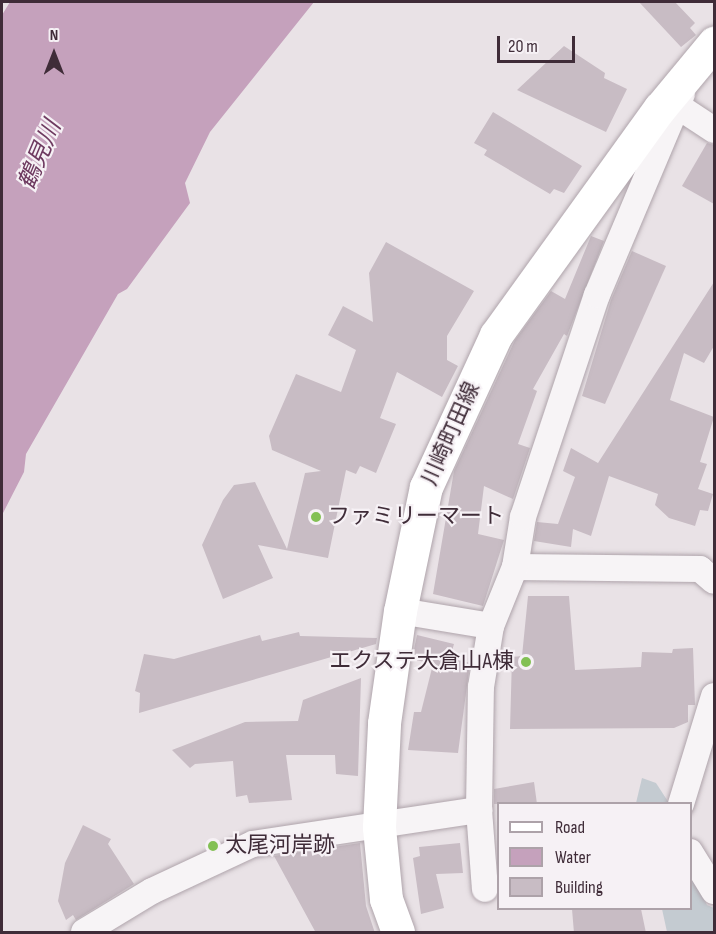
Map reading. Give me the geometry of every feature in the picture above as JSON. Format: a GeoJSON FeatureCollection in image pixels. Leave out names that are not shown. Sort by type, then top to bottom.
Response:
{"type":"FeatureCollection","features":[{"type":"Feature","properties":{"kind":"main road","name":"川崎町田線"},"geometry":{"type":"LineString","coordinates":[[398,933],[386,899],[379,827],[384,723],[400,611],[426,487],[496,335],[714,43]]}},
{"type":"Feature","properties":{"kind":"street"},"geometry":{"type":"LineString","coordinates":[[485,889],[479,810],[481,687],[491,626],[515,567],[523,517],[597,295],[672,102],[714,130]]}},
{"type":"Feature","properties":{"kind":"street"},"geometry":{"type":"LineString","coordinates":[[515,567],[700,569],[714,582]]}},
{"type":"Feature","properties":{"kind":"street"},"geometry":{"type":"LineString","coordinates":[[400,611],[491,626]]}},
{"type":"Feature","properties":{"kind":"street"},"geometry":{"type":"LineString","coordinates":[[682,802],[714,696]]}},
{"type":"Feature","properties":{"kind":"street"},"geometry":{"type":"LineString","coordinates":[[84,933],[152,891],[253,844],[379,827],[479,810]]}},
{"type":"Feature","properties":{"kind":"street"},"geometry":{"type":"LineString","coordinates":[[692,855],[714,891]]}},
{"type":"Feature","properties":{"kind":"shaded area"},"geometry":{"type":"Polygon","coordinates":[[[642,778],[656,783],[668,802],[636,802],[642,778]]]}},
{"type":"Feature","properties":{"kind":"shaded area"},"geometry":{"type":"Polygon","coordinates":[[[692,875],[707,905],[714,908],[714,932],[667,932],[662,910],[692,910],[692,875]]]}},
{"type":"Feature","properties":{"kind":"water","name":"鶴見川"},"geometry":{"type":"Polygon","coordinates":[[[10,2],[314,2],[210,132],[185,183],[190,203],[127,289],[118,294],[26,454],[24,472],[2,515],[2,15],[10,2]]]}},
{"type":"Feature","properties":{"kind":"building"},"geometry":{"type":"Polygon","coordinates":[[[639,2],[675,2],[695,23],[690,28],[696,35],[681,47],[639,2]]]}},
{"type":"Feature","properties":{"kind":"building"},"geometry":{"type":"Polygon","coordinates":[[[564,46],[605,73],[604,78],[627,89],[606,132],[517,90],[564,46]]]}},
{"type":"Feature","properties":{"kind":"building"},"geometry":{"type":"Polygon","coordinates":[[[493,112],[582,166],[564,193],[554,189],[550,194],[484,155],[487,150],[474,143],[493,112]]]}},
{"type":"Feature","properties":{"kind":"building"},"geometry":{"type":"Polygon","coordinates":[[[707,143],[714,145],[714,204],[682,186],[707,143]]]}},
{"type":"Feature","properties":{"kind":"building"},"geometry":{"type":"Polygon","coordinates":[[[591,236],[604,241],[567,336],[564,334],[533,389],[537,391],[518,444],[530,448],[513,499],[484,486],[478,534],[504,540],[483,606],[433,594],[454,471],[515,340],[551,291],[565,299],[591,236]]]}},
{"type":"Feature","properties":{"kind":"building"},"geometry":{"type":"Polygon","coordinates":[[[386,242],[474,291],[447,336],[447,360],[458,366],[442,397],[397,372],[380,418],[396,424],[376,473],[360,466],[356,474],[346,470],[328,558],[258,545],[273,578],[223,599],[202,545],[223,500],[234,485],[255,482],[287,549],[305,473],[321,471],[272,450],[269,436],[296,374],[341,392],[356,350],[328,335],[343,306],[373,322],[369,273],[386,242]]]}},
{"type":"Feature","properties":{"kind":"building"},"geometry":{"type":"Polygon","coordinates":[[[632,251],[666,266],[605,404],[582,396],[611,300],[632,251]]]}},
{"type":"Feature","properties":{"kind":"building"},"geometry":{"type":"Polygon","coordinates":[[[714,282],[714,346],[704,363],[684,353],[670,400],[714,417],[700,462],[707,464],[698,489],[713,494],[708,511],[700,510],[695,526],[669,518],[655,505],[658,494],[609,476],[591,536],[573,529],[571,547],[534,541],[537,522],[558,524],[575,477],[563,471],[571,448],[598,463],[714,282]]]}},
{"type":"Feature","properties":{"kind":"building","name":"エクステ大倉山A棟"},"geometry":{"type":"Polygon","coordinates":[[[528,596],[569,596],[575,670],[641,667],[642,652],[672,653],[673,649],[693,648],[695,705],[688,705],[688,722],[674,728],[510,729],[512,657],[522,656],[528,596]]]}},
{"type":"Feature","properties":{"kind":"building"},"geometry":{"type":"Polygon","coordinates":[[[299,632],[300,636],[377,638],[376,644],[139,713],[140,693],[135,691],[144,654],[174,659],[260,635],[262,641],[299,632]]]}},
{"type":"Feature","properties":{"kind":"building"},"geometry":{"type":"Polygon","coordinates":[[[417,635],[454,644],[450,658],[470,663],[458,753],[408,750],[414,712],[421,712],[433,664],[412,659],[417,635]]]}},
{"type":"Feature","properties":{"kind":"building"},"geometry":{"type":"Polygon","coordinates":[[[361,678],[358,776],[336,774],[335,755],[286,755],[292,800],[249,803],[247,795],[236,797],[233,761],[195,764],[190,768],[172,750],[245,722],[298,721],[303,700],[361,678]]]}},
{"type":"Feature","properties":{"kind":"building"},"geometry":{"type":"Polygon","coordinates":[[[534,782],[537,802],[497,802],[494,804],[494,789],[534,782]]]}},
{"type":"Feature","properties":{"kind":"building"},"geometry":{"type":"Polygon","coordinates":[[[83,825],[111,839],[108,844],[134,884],[76,920],[73,915],[66,920],[58,901],[65,863],[83,825]]]}},
{"type":"Feature","properties":{"kind":"building"},"geometry":{"type":"Polygon","coordinates":[[[360,843],[366,906],[375,933],[316,933],[274,856],[360,843]]]}},
{"type":"Feature","properties":{"kind":"building"},"geometry":{"type":"Polygon","coordinates":[[[460,843],[463,873],[436,874],[444,908],[421,914],[413,858],[420,856],[419,847],[460,843]]]}},
{"type":"Feature","properties":{"kind":"building"},"geometry":{"type":"Polygon","coordinates":[[[572,910],[641,910],[646,933],[574,933],[572,910]]]}},
{"type":"Feature","properties":{"kind":"place","name":"ファミリーマート"},"geometry":{"type":"Point","coordinates":[316,517]}},
{"type":"Feature","properties":{"kind":"place","name":"エクステ大倉山A棟"},"geometry":{"type":"Point","coordinates":[526,662]}},
{"type":"Feature","properties":{"kind":"place","name":"太尾河岸跡"},"geometry":{"type":"Point","coordinates":[213,846]}}]}
